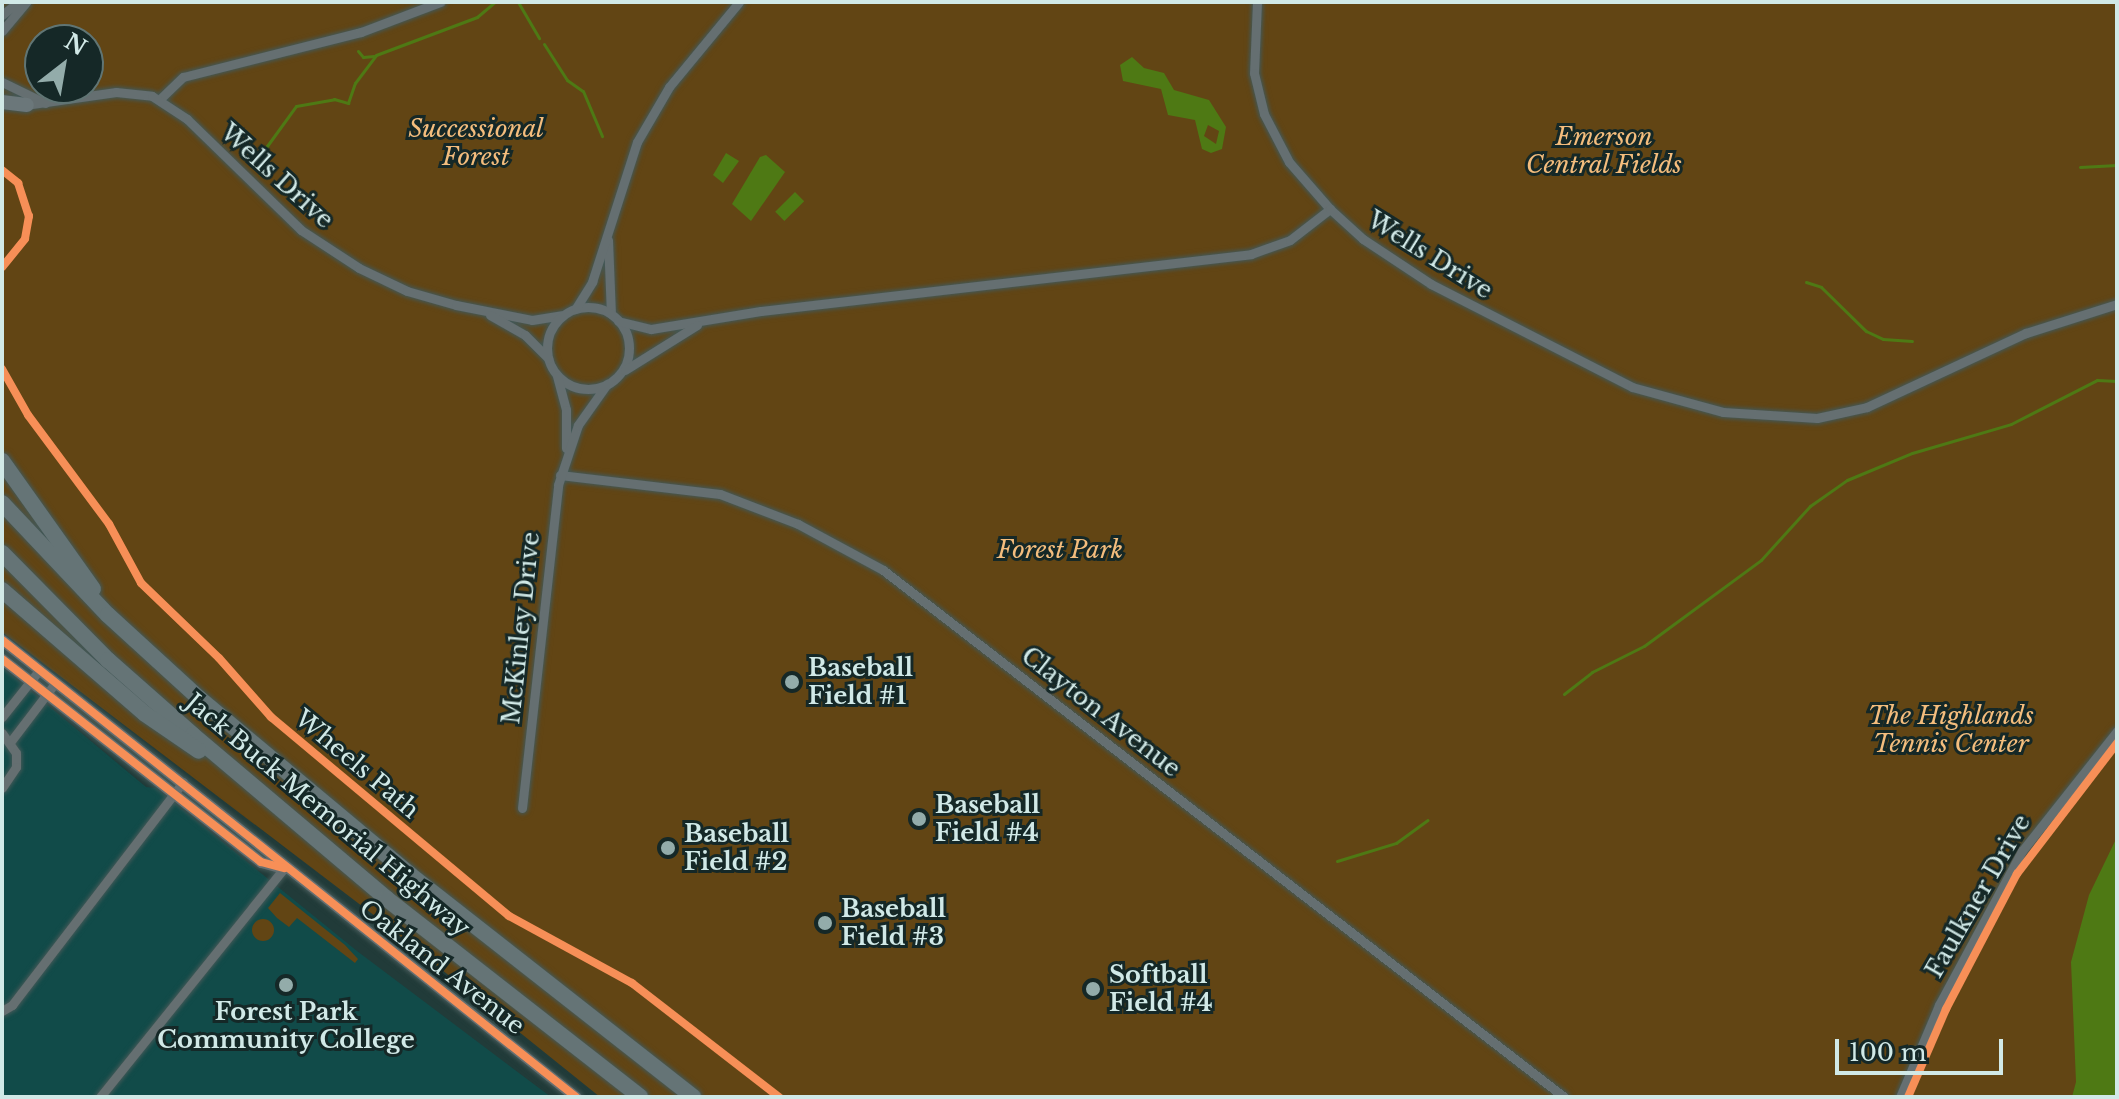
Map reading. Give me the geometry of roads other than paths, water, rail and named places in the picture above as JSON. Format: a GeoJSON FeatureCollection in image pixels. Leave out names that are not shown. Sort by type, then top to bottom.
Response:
{"type":"FeatureCollection","features":[{"type":"Feature","properties":{"kind":"highway"},"geometry":{"type":"LineString","coordinates":[[2,461],[108,615]]}},
{"type":"Feature","properties":{"kind":"highway","name":"Jack Buck Memorial Highway"},"geometry":{"type":"LineString","coordinates":[[2,503],[108,615],[370,843],[693,1097]]}},
{"type":"Feature","properties":{"kind":"highway","name":"Jack Buck Memorial Highway"},"geometry":{"type":"LineString","coordinates":[[2,553],[108,660],[243,777],[387,899],[640,1097]]}},
{"type":"Feature","properties":{"kind":"highway"},"geometry":{"type":"LineString","coordinates":[[2,590],[155,721],[243,777]]}},
{"type":"Feature","properties":{"kind":"main road"},"geometry":{"type":"LineString","coordinates":[[2,99],[27,105]]}},
{"type":"Feature","properties":{"kind":"street"},"geometry":{"type":"LineString","coordinates":[[2,15],[18,2]]}},
{"type":"Feature","properties":{"kind":"street"},"geometry":{"type":"LineString","coordinates":[[2,31],[26,2]]}},
{"type":"Feature","properties":{"kind":"street"},"geometry":{"type":"LineString","coordinates":[[104,94],[116,92],[160,99],[183,77],[331,41],[440,2]]}},
{"type":"Feature","properties":{"kind":"street"},"geometry":{"type":"LineString","coordinates":[[704,322],[644,354],[612,380],[578,387],[555,373],[548,358],[548,335],[562,315],[576,308],[592,282],[622,177],[656,109],[739,2]]}},
{"type":"Feature","properties":{"kind":"street","name":"Wells Drive"},"geometry":{"type":"LineString","coordinates":[[1257,2],[1254,73],[1264,114],[1289,162],[1330,209],[1384,254],[1490,316],[1632,387],[1723,412],[1817,418],[1849,413],[2026,333],[2117,304]]}},
{"type":"Feature","properties":{"kind":"street"},"geometry":{"type":"LineString","coordinates":[[2,82],[24,92]]}},
{"type":"Feature","properties":{"kind":"street","name":"Wells Drive"},"geometry":{"type":"LineString","coordinates":[[160,99],[285,216],[331,251],[407,291],[532,320],[562,315]]}},
{"type":"Feature","properties":{"kind":"street"},"geometry":{"type":"LineString","coordinates":[[27,105],[49,104]]}},
{"type":"Feature","properties":{"kind":"street"},"geometry":{"type":"LineString","coordinates":[[576,308],[615,317],[644,330],[761,311],[1251,254],[1290,240],[1330,209]]}},
{"type":"Feature","properties":{"kind":"street"},"geometry":{"type":"LineString","coordinates":[[609,228],[615,317],[629,349],[612,380]]}},
{"type":"Feature","properties":{"kind":"street","name":"Wells Drive"},"geometry":{"type":"LineString","coordinates":[[480,310],[518,330],[548,358]]}},
{"type":"Feature","properties":{"kind":"street","name":"McKinley Drive"},"geometry":{"type":"LineString","coordinates":[[522,808],[565,453],[566,410],[555,373]]}},
{"type":"Feature","properties":{"kind":"street","name":"McKinley Drive"},"geometry":{"type":"LineString","coordinates":[[565,453],[612,380]]}},
{"type":"Feature","properties":{"kind":"street","name":"Clayton Avenue"},"geometry":{"type":"LineString","coordinates":[[560,475],[720,494],[798,524],[874,564],[1564,1097]]}},
{"type":"Feature","properties":{"kind":"street","name":"Oakland Avenue"},"geometry":{"type":"LineString","coordinates":[[2,640],[270,850],[284,868],[576,1097]]}},
{"type":"Feature","properties":{"kind":"street","name":"Oakland Avenue"},"geometry":{"type":"LineString","coordinates":[[2,659],[261,862],[284,868]]}},
{"type":"Feature","properties":{"kind":"street"},"geometry":{"type":"LineString","coordinates":[[2,717],[40,669]]}},
{"type":"Feature","properties":{"kind":"street"},"geometry":{"type":"LineString","coordinates":[[11,741],[56,682]]}},
{"type":"Feature","properties":{"kind":"street","name":"Faulkner Drive"},"geometry":{"type":"LineString","coordinates":[[1900,1097],[1939,1005],[2022,851],[2117,731]]}},
{"type":"Feature","properties":{"kind":"street"},"geometry":{"type":"LineString","coordinates":[[2,733],[11,741],[16,767],[2,788]]}},
{"type":"Feature","properties":{"kind":"street"},"geometry":{"type":"LineString","coordinates":[[2,1011],[12,1005],[183,782]]}},
{"type":"Feature","properties":{"kind":"street"},"geometry":{"type":"LineString","coordinates":[[100,1097],[284,868]]}},
{"type":"Feature","properties":{"kind":"waterway"},"geometry":{"type":"LineString","coordinates":[[260,174],[267,146],[296,106],[334,99],[348,103],[355,83],[376,55],[477,17],[495,2]]}},
{"type":"Feature","properties":{"kind":"waterway"},"geometry":{"type":"LineString","coordinates":[[518,2],[539,38]]}},
{"type":"Feature","properties":{"kind":"waterway"},"geometry":{"type":"LineString","coordinates":[[544,44],[567,80],[583,91],[602,136]]}},
{"type":"Feature","properties":{"kind":"waterway"},"geometry":{"type":"LineString","coordinates":[[358,51],[363,57],[374,56]]}},
{"type":"Feature","properties":{"kind":"waterway"},"geometry":{"type":"LineString","coordinates":[[2080,167],[2117,165]]}},
{"type":"Feature","properties":{"kind":"waterway"},"geometry":{"type":"LineString","coordinates":[[1806,282],[1821,287],[1866,331],[1883,339],[1912,341]]}},
{"type":"Feature","properties":{"kind":"waterway"},"geometry":{"type":"LineString","coordinates":[[1564,694],[1592,672],[1644,646],[1761,560],[1810,506],[1847,480],[1912,453],[2011,424],[2097,380],[2117,381]]}},
{"type":"Feature","properties":{"kind":"waterway"},"geometry":{"type":"LineString","coordinates":[[1337,861],[1396,843],[1428,820]]}},
{"type":"Feature","properties":{"kind":"place","name":"Baseball Field #1"},"geometry":{"type":"Point","coordinates":[792,682]}},
{"type":"Feature","properties":{"kind":"place","name":"Baseball Field #4"},"geometry":{"type":"Point","coordinates":[919,819]}},
{"type":"Feature","properties":{"kind":"place","name":"Baseball Field #2"},"geometry":{"type":"Point","coordinates":[668,848]}},
{"type":"Feature","properties":{"kind":"place","name":"Baseball Field #3"},"geometry":{"type":"Point","coordinates":[825,923]}},
{"type":"Feature","properties":{"kind":"place","name":"Forest Park Community College"},"geometry":{"type":"Point","coordinates":[286,985]}},
{"type":"Feature","properties":{"kind":"place","name":"Softball Field #4"},"geometry":{"type":"Point","coordinates":[1093,989]}},
{"type":"Feature","properties":{"kind":"park label","name":"Successional Forest"},"geometry":{"type":"Point","coordinates":[476,143]}},
{"type":"Feature","properties":{"kind":"park label","name":"Emerson Central Fields"},"geometry":{"type":"Point","coordinates":[1604,151]}},
{"type":"Feature","properties":{"kind":"park label","name":"Forest Park"},"geometry":{"type":"Point","coordinates":[1060,550]}},
{"type":"Feature","properties":{"kind":"park label","name":"The Highlands Tennis Center"},"geometry":{"type":"Point","coordinates":[1951,730]}}]}
